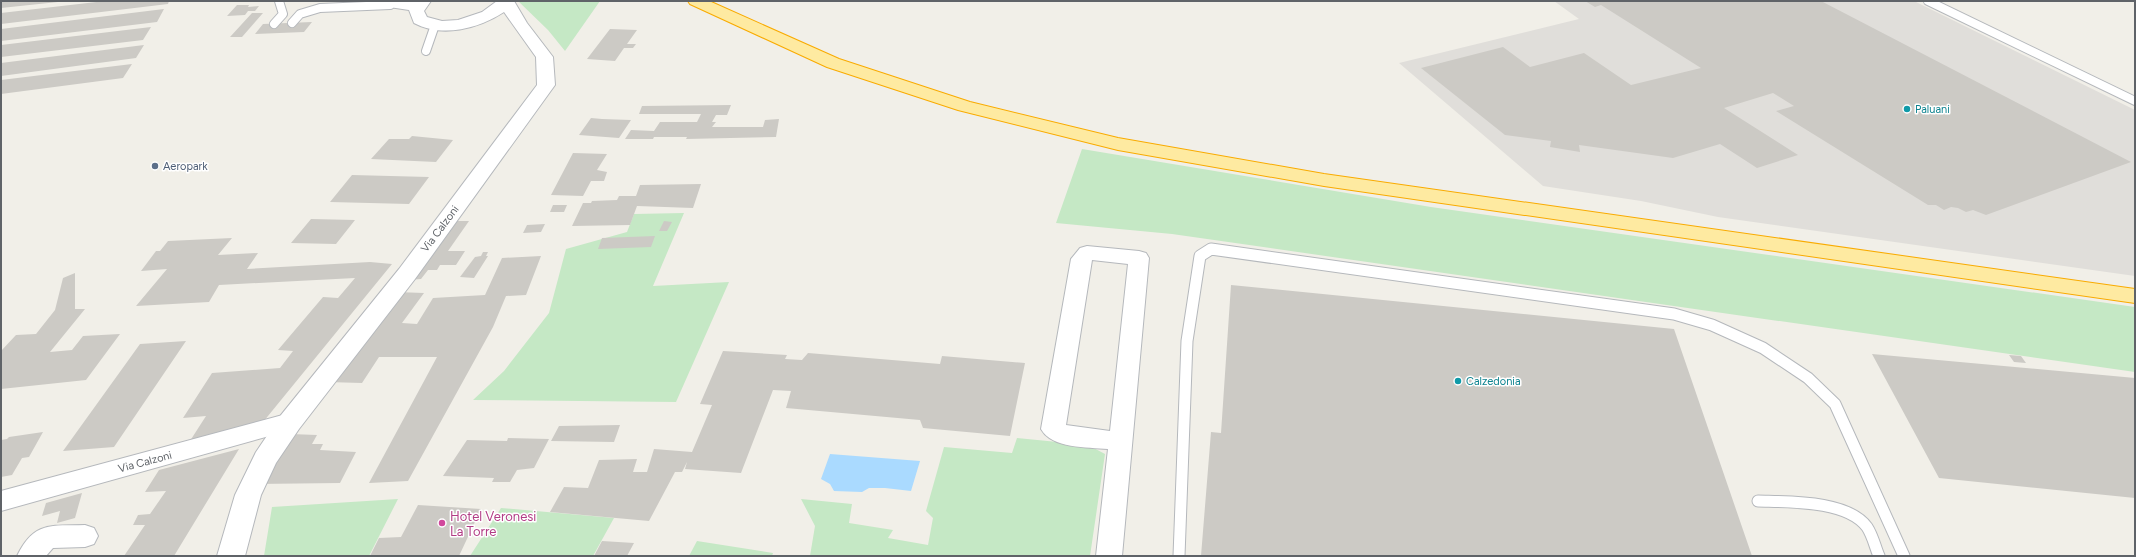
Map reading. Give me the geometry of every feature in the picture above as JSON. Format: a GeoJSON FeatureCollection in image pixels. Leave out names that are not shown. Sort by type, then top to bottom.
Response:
{"type":"FeatureCollection","features":[{"type":"Feature","properties":{"kind":"highway"},"geometry":{"type":"LineString","coordinates":[[696,1],[833,63],[964,106],[1118,144],[1332,181],[2135,296]]}},
{"type":"Feature","properties":{"kind":"street"},"geometry":{"type":"LineString","coordinates":[[375,1],[421,3],[416,16],[420,20],[435,25],[457,25],[480,19],[498,10],[506,1]]}},
{"type":"Feature","properties":{"kind":"street","name":"Via Calzoni"},"geometry":{"type":"LineString","coordinates":[[231,556],[248,495],[265,460],[290,422],[407,274],[546,84],[548,64],[542,50],[522,28],[506,1]]}},
{"type":"Feature","properties":{"kind":"street"},"geometry":{"type":"LineString","coordinates":[[480,19],[522,28]]}},
{"type":"Feature","properties":{"kind":"street"},"geometry":{"type":"LineString","coordinates":[[1109,556],[1139,258],[1087,253],[1081,259],[1053,429],[1065,435],[1120,441]]}},
{"type":"Feature","properties":{"kind":"street","name":"Via Calzoni"},"geometry":{"type":"LineString","coordinates":[[1,501],[290,422]]}},
{"type":"Feature","properties":{"kind":"street"},"geometry":{"type":"LineString","coordinates":[[30,556],[46,537],[85,536]]}},
{"type":"Feature","properties":{"kind":"lane"},"geometry":{"type":"LineString","coordinates":[[274,24],[283,14],[279,1]]}},
{"type":"Feature","properties":{"kind":"lane"},"geometry":{"type":"LineString","coordinates":[[1928,1],[2135,102]]}},
{"type":"Feature","properties":{"kind":"lane"},"geometry":{"type":"LineString","coordinates":[[292,23],[300,14],[320,8],[421,3]]}},
{"type":"Feature","properties":{"kind":"lane"},"geometry":{"type":"LineString","coordinates":[[1957,23],[1968,20]]}},
{"type":"Feature","properties":{"kind":"lane"},"geometry":{"type":"LineString","coordinates":[[426,52],[435,25]]}},
{"type":"Feature","properties":{"kind":"lane"},"geometry":{"type":"LineString","coordinates":[[1179,556],[1178,531],[1187,341],[1200,256],[1211,249],[1674,314],[1712,325],[1763,348],[1808,378],[1835,404],[1904,556]]}},
{"type":"Feature","properties":{"kind":"lane"},"geometry":{"type":"LineString","coordinates":[[1758,501],[1829,506],[1849,513],[1866,525],[1879,556]]}},
{"type":"Feature","properties":{"kind":"shaded area"},"geometry":{"type":"Polygon","coordinates":[[[1554,1],[1914,1],[2135,110],[2135,276],[1718,217],[1641,201],[1543,186],[1399,63],[1579,19],[1554,1]]]}},
{"type":"Feature","properties":{"kind":"green space"},"geometry":{"type":"Polygon","coordinates":[[[518,1],[600,1],[565,51],[548,30],[518,1]]]}},
{"type":"Feature","properties":{"kind":"green space"},"geometry":{"type":"Polygon","coordinates":[[[1082,149],[1431,207],[2135,307],[2135,372],[1172,234],[1056,223],[1082,149]]]}},
{"type":"Feature","properties":{"kind":"green space"},"geometry":{"type":"Polygon","coordinates":[[[684,213],[653,286],[729,282],[676,402],[473,400],[504,371],[549,313],[566,249],[627,232],[634,214],[684,213]]]}},
{"type":"Feature","properties":{"kind":"green space"},"geometry":{"type":"Polygon","coordinates":[[[1017,438],[1088,445],[1105,454],[1090,556],[810,556],[815,526],[801,499],[852,504],[849,523],[893,530],[888,538],[928,545],[933,518],[926,511],[944,447],[1012,453],[1017,438]]]}},
{"type":"Feature","properties":{"kind":"green space"},"geometry":{"type":"Polygon","coordinates":[[[398,499],[369,556],[264,556],[272,507],[398,499]]]}},
{"type":"Feature","properties":{"kind":"green space"},"geometry":{"type":"Polygon","coordinates":[[[501,508],[614,518],[593,556],[470,556],[501,508]]]}},
{"type":"Feature","properties":{"kind":"green space"},"geometry":{"type":"Polygon","coordinates":[[[697,541],[773,553],[772,556],[689,556],[697,541]]]}},
{"type":"Feature","properties":{"kind":"water"},"geometry":{"type":"Polygon","coordinates":[[[830,454],[920,461],[911,491],[869,488],[862,492],[834,491],[830,484],[821,479],[830,454]]]}},
{"type":"Feature","properties":{"kind":"building"},"geometry":{"type":"Polygon","coordinates":[[[1,1],[58,1],[58,2],[1,8],[1,1]]]}},
{"type":"Feature","properties":{"kind":"building"},"geometry":{"type":"Polygon","coordinates":[[[105,1],[169,1],[168,4],[1,24],[1,13],[105,1]]]}},
{"type":"Feature","properties":{"kind":"building"},"geometry":{"type":"Polygon","coordinates":[[[1585,1],[1821,1],[2131,162],[1986,215],[1973,210],[1966,212],[1958,208],[1951,207],[1944,210],[1936,205],[1928,205],[1776,111],[1794,106],[1773,93],[1724,108],[1798,155],[1757,168],[1720,144],[1673,158],[1579,145],[1580,152],[1550,147],[1551,141],[1505,135],[1421,68],[1503,47],[1530,67],[1584,53],[1631,85],[1701,68],[1601,5],[1595,7],[1585,1]]]}},
{"type":"Feature","properties":{"kind":"building"},"geometry":{"type":"Polygon","coordinates":[[[237,5],[249,5],[248,7],[259,6],[255,11],[248,11],[245,15],[227,16],[237,5]]]}},
{"type":"Feature","properties":{"kind":"building"},"geometry":{"type":"Polygon","coordinates":[[[164,9],[157,22],[1,41],[1,29],[164,9]]]}},
{"type":"Feature","properties":{"kind":"building"},"geometry":{"type":"Polygon","coordinates":[[[252,13],[263,13],[242,37],[230,37],[252,13]]]}},
{"type":"Feature","properties":{"kind":"building"},"geometry":{"type":"Polygon","coordinates":[[[312,22],[304,32],[255,34],[263,24],[312,22]]]}},
{"type":"Feature","properties":{"kind":"building"},"geometry":{"type":"Polygon","coordinates":[[[151,27],[143,40],[1,57],[1,45],[151,27]]]}},
{"type":"Feature","properties":{"kind":"building"},"geometry":{"type":"Polygon","coordinates":[[[610,29],[637,30],[627,44],[636,44],[633,48],[624,48],[615,61],[587,59],[610,29]]]}},
{"type":"Feature","properties":{"kind":"building"},"geometry":{"type":"Polygon","coordinates":[[[144,45],[136,58],[1,76],[1,63],[144,45]]]}},
{"type":"Feature","properties":{"kind":"building"},"geometry":{"type":"Polygon","coordinates":[[[132,64],[123,78],[1,94],[1,80],[132,64]]]}},
{"type":"Feature","properties":{"kind":"building"},"geometry":{"type":"Polygon","coordinates":[[[731,105],[727,115],[716,115],[712,122],[716,122],[712,127],[763,127],[765,120],[779,119],[776,137],[686,139],[687,137],[654,137],[653,139],[625,139],[631,130],[654,131],[660,122],[697,122],[701,114],[639,114],[642,106],[731,105]]]}},
{"type":"Feature","properties":{"kind":"building"},"geometry":{"type":"Polygon","coordinates":[[[591,118],[631,120],[619,138],[579,135],[591,118]]]}},
{"type":"Feature","properties":{"kind":"building"},"geometry":{"type":"Polygon","coordinates":[[[412,136],[453,140],[436,162],[371,159],[389,139],[409,139],[412,136]]]}},
{"type":"Feature","properties":{"kind":"building"},"geometry":{"type":"Polygon","coordinates":[[[573,153],[607,154],[597,170],[607,172],[604,181],[591,181],[583,196],[551,195],[573,153]]]}},
{"type":"Feature","properties":{"kind":"building"},"geometry":{"type":"Polygon","coordinates":[[[352,175],[429,177],[409,204],[330,202],[352,175]]]}},
{"type":"Feature","properties":{"kind":"building"},"geometry":{"type":"Polygon","coordinates":[[[701,184],[693,208],[637,206],[630,225],[572,226],[583,203],[591,203],[592,201],[617,200],[619,196],[636,196],[640,185],[701,184]]]}},
{"type":"Feature","properties":{"kind":"building"},"geometry":{"type":"Polygon","coordinates":[[[553,205],[567,205],[564,212],[550,212],[553,205]]]}},
{"type":"Feature","properties":{"kind":"building"},"geometry":{"type":"Polygon","coordinates":[[[311,219],[355,220],[336,244],[291,243],[311,219]]]}},
{"type":"Feature","properties":{"kind":"building"},"geometry":{"type":"Polygon","coordinates":[[[452,221],[469,221],[448,251],[465,251],[456,265],[440,265],[437,270],[428,270],[421,279],[408,280],[452,221]]]}},
{"type":"Feature","properties":{"kind":"building"},"geometry":{"type":"Polygon","coordinates":[[[664,221],[672,222],[667,231],[659,231],[664,221]]]}},
{"type":"Feature","properties":{"kind":"building"},"geometry":{"type":"Polygon","coordinates":[[[545,224],[541,232],[523,233],[527,225],[545,224]]]}},
{"type":"Feature","properties":{"kind":"building"},"geometry":{"type":"Polygon","coordinates":[[[655,236],[651,247],[598,249],[602,238],[655,236]]]}},
{"type":"Feature","properties":{"kind":"building"},"geometry":{"type":"Polygon","coordinates":[[[232,238],[218,255],[258,253],[247,269],[370,262],[392,264],[259,427],[188,444],[206,416],[183,418],[212,373],[280,368],[293,351],[278,350],[323,297],[338,298],[355,278],[219,285],[209,302],[136,306],[167,269],[141,271],[156,251],[160,251],[168,241],[232,238]]]}},
{"type":"Feature","properties":{"kind":"building"},"geometry":{"type":"Polygon","coordinates":[[[483,252],[488,252],[486,256],[488,256],[474,278],[460,277],[475,257],[481,256],[483,252]]]}},
{"type":"Feature","properties":{"kind":"building"},"geometry":{"type":"Polygon","coordinates":[[[541,256],[526,295],[506,296],[493,327],[408,481],[369,483],[437,357],[379,357],[362,383],[327,382],[396,292],[424,293],[402,323],[417,324],[433,298],[485,295],[502,258],[541,256]]]}},
{"type":"Feature","properties":{"kind":"building"},"geometry":{"type":"Polygon","coordinates":[[[75,273],[75,309],[85,309],[50,352],[72,350],[83,336],[120,334],[86,380],[1,389],[1,351],[16,335],[36,334],[55,310],[63,278],[75,273]]]}},
{"type":"Feature","properties":{"kind":"building","name":"Calzedonia"},"geometry":{"type":"Polygon","coordinates":[[[1231,285],[1674,329],[1752,556],[1201,556],[1211,432],[1221,433],[1231,285]]]}},
{"type":"Feature","properties":{"kind":"building"},"geometry":{"type":"Polygon","coordinates":[[[186,341],[114,447],[63,451],[140,344],[186,341]]]}},
{"type":"Feature","properties":{"kind":"building"},"geometry":{"type":"Polygon","coordinates":[[[723,351],[787,355],[785,359],[802,360],[808,353],[940,364],[942,356],[1025,363],[1010,436],[923,428],[920,420],[786,408],[791,391],[773,390],[741,473],[685,469],[687,462],[682,472],[675,472],[649,521],[550,512],[564,487],[588,488],[599,460],[637,459],[633,472],[647,472],[654,449],[692,452],[712,405],[700,404],[723,351]]]}},
{"type":"Feature","properties":{"kind":"building"},"geometry":{"type":"Polygon","coordinates":[[[1872,354],[2135,378],[2135,498],[1939,478],[1872,354]]]}},
{"type":"Feature","properties":{"kind":"building"},"geometry":{"type":"Polygon","coordinates":[[[2009,355],[2021,356],[2026,363],[2014,362],[2009,355]]]}},
{"type":"Feature","properties":{"kind":"building"},"geometry":{"type":"Polygon","coordinates":[[[620,425],[614,442],[551,441],[559,426],[620,425]]]}},
{"type":"Feature","properties":{"kind":"building"},"geometry":{"type":"Polygon","coordinates":[[[43,432],[29,457],[22,458],[12,475],[1,477],[1,440],[9,437],[43,432]]]}},
{"type":"Feature","properties":{"kind":"building"},"geometry":{"type":"Polygon","coordinates":[[[290,434],[317,435],[312,444],[323,444],[320,450],[356,452],[340,483],[255,484],[290,434]]]}},
{"type":"Feature","properties":{"kind":"building"},"geometry":{"type":"Polygon","coordinates":[[[508,438],[549,439],[534,468],[517,470],[510,482],[492,482],[494,478],[443,476],[467,440],[507,441],[508,438]]]}},
{"type":"Feature","properties":{"kind":"building"},"geometry":{"type":"Polygon","coordinates":[[[239,449],[174,556],[124,556],[145,525],[133,525],[138,515],[150,514],[166,491],[145,492],[159,470],[239,449]]]}},
{"type":"Feature","properties":{"kind":"building"},"geometry":{"type":"Polygon","coordinates":[[[82,493],[75,518],[57,523],[60,511],[42,516],[46,503],[82,493]]]}},
{"type":"Feature","properties":{"kind":"building","name":"Hotel Veronesi La Torre"},"geometry":{"type":"Polygon","coordinates":[[[418,505],[481,509],[459,556],[370,556],[379,538],[401,537],[418,505]]]}},
{"type":"Feature","properties":{"kind":"building"},"geometry":{"type":"Polygon","coordinates":[[[602,541],[634,543],[627,556],[594,556],[602,541]]]}},
{"type":"Feature","properties":{"kind":"place","name":"Paluani"},"geometry":{"type":"Point","coordinates":[1907,109]}},
{"type":"Feature","properties":{"kind":"place","name":"Aeropark"},"geometry":{"type":"Point","coordinates":[155,166]}},
{"type":"Feature","properties":{"kind":"place","name":"Calzedonia"},"geometry":{"type":"Point","coordinates":[1458,381]}},
{"type":"Feature","properties":{"kind":"place","name":"Hotel Veronesi La Torre"},"geometry":{"type":"Point","coordinates":[442,523]}}]}
